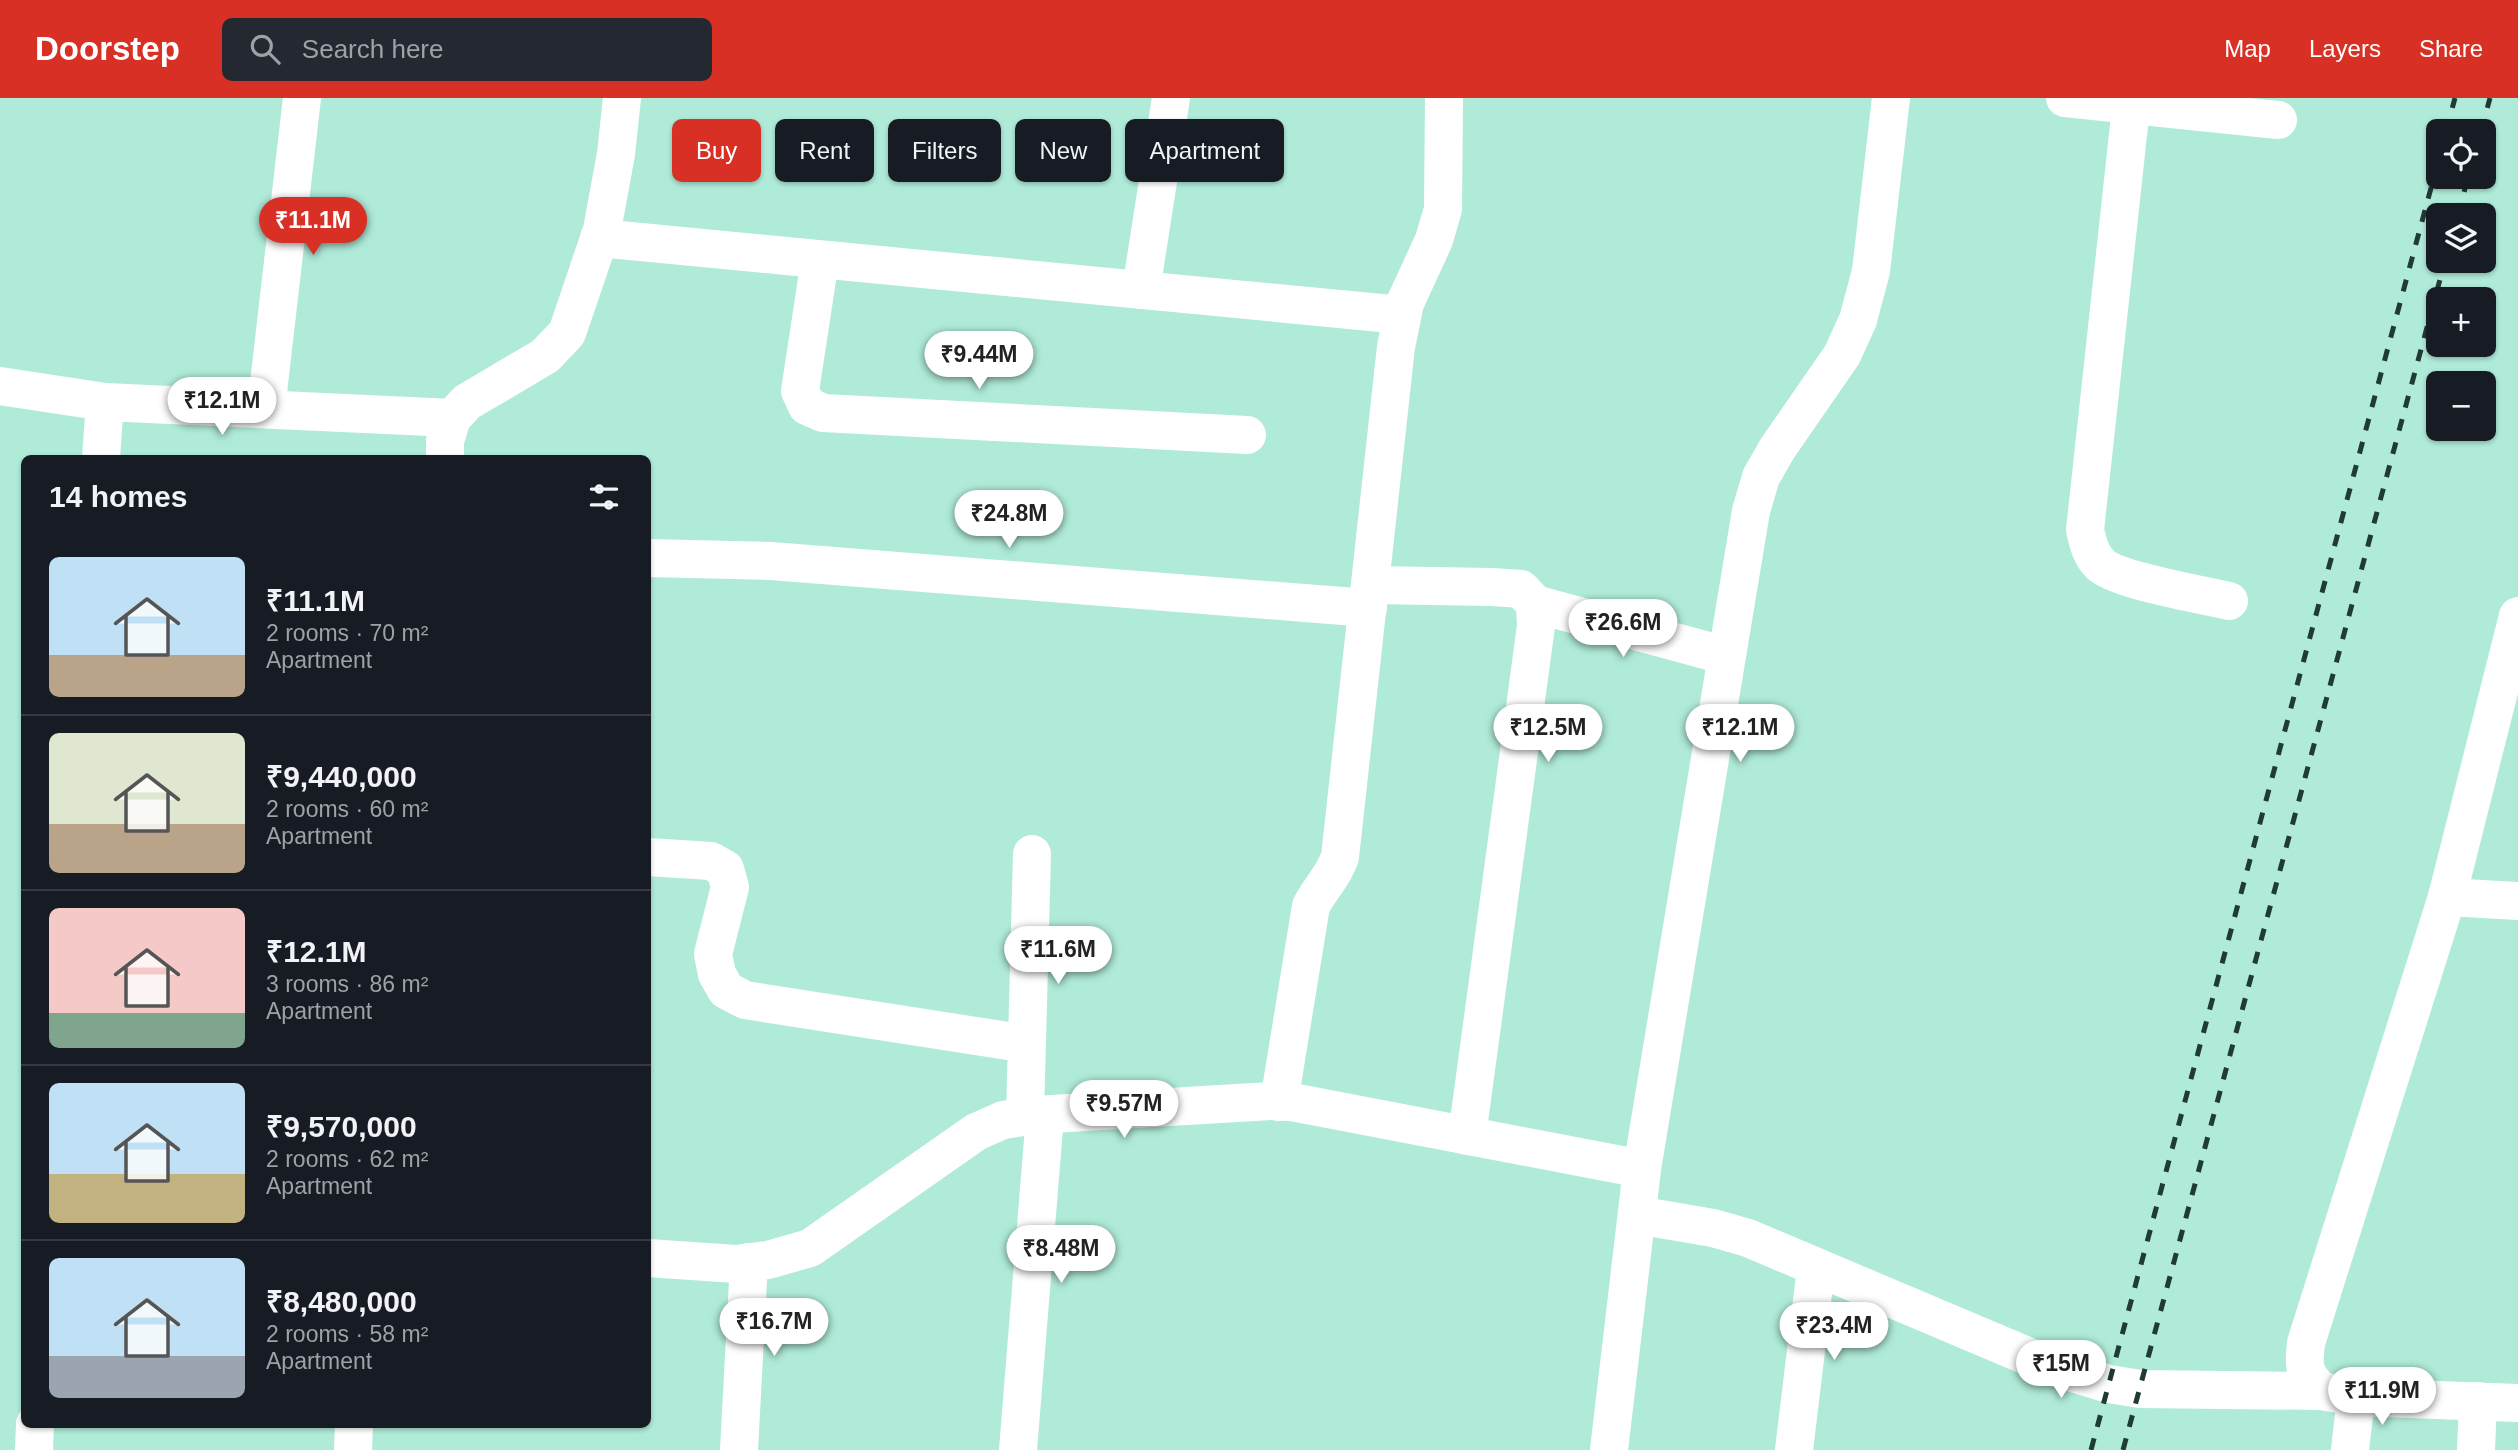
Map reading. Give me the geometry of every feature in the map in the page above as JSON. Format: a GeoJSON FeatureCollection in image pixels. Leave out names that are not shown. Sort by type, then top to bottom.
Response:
{"type":"FeatureCollection","features":[{"type":"Feature","properties":{"kind":"street"},"geometry":{"type":"LineString","coordinates":[[266,409],[302,98]]}},
{"type":"Feature","properties":{"kind":"street"},"geometry":{"type":"LineString","coordinates":[[1140,290],[1171,98]]}},
{"type":"Feature","properties":{"kind":"street"},"geometry":{"type":"LineString","coordinates":[[1279,1102],[1311,906],[1319,891],[1335,874],[1340,857],[1396,346],[1405,303],[1434,240],[1443,209],[1444,98]]}},
{"type":"Feature","properties":{"kind":"street"},"geometry":{"type":"LineString","coordinates":[[1609,1450],[1642,1169],[1751,511],[1761,477],[1777,449],[1842,355],[1858,320],[1871,271],[1891,98]]}},
{"type":"Feature","properties":{"kind":"street"},"geometry":{"type":"LineString","coordinates":[[2065,98],[2131,102],[2278,120]]}},
{"type":"Feature","properties":{"kind":"street"},"geometry":{"type":"LineString","coordinates":[[445,455],[445,441],[452,418],[467,402],[545,356],[567,333],[599,238],[624,102]]}},
{"type":"Feature","properties":{"kind":"street"},"geometry":{"type":"LineString","coordinates":[[2131,102],[2085,530],[2090,550],[2101,566],[2125,576],[2229,601]]}},
{"type":"Feature","properties":{"kind":"street"},"geometry":{"type":"LineString","coordinates":[[599,238],[1402,315]]}},
{"type":"Feature","properties":{"kind":"street"},"geometry":{"type":"LineString","coordinates":[[820,260],[800,391],[807,405],[823,413],[1247,435]]}},
{"type":"Feature","properties":{"kind":"street"},"geometry":{"type":"LineString","coordinates":[[0,386],[105,402],[452,418]]}},
{"type":"Feature","properties":{"kind":"street"},"geometry":{"type":"LineString","coordinates":[[101,455],[105,402]]}},
{"type":"Feature","properties":{"kind":"street"},"geometry":{"type":"LineString","coordinates":[[651,558],[771,561],[1369,596],[1492,587],[1521,589],[1535,604],[1727,656]]}},
{"type":"Feature","properties":{"kind":"street"},"geometry":{"type":"LineString","coordinates":[[1466,1136],[1536,626],[1535,604]]}},
{"type":"Feature","properties":{"kind":"street"},"geometry":{"type":"LineString","coordinates":[[2339,1394],[2306,1376],[2306,1343],[2447,897],[2518,616]]}},
{"type":"Feature","properties":{"kind":"street"},"geometry":{"type":"LineString","coordinates":[[1018,1450],[1035,1116],[1027,1044],[1032,854]]}},
{"type":"Feature","properties":{"kind":"street"},"geometry":{"type":"LineString","coordinates":[[651,857],[711,861],[725,869],[730,887],[713,954],[717,974],[726,990],[745,1000],[1027,1044]]}},
{"type":"Feature","properties":{"kind":"street"},"geometry":{"type":"LineString","coordinates":[[2447,897],[2518,901]]}},
{"type":"Feature","properties":{"kind":"street"},"geometry":{"type":"LineString","coordinates":[[651,1258],[736,1264],[768,1260],[810,1248],[976,1132],[1003,1120],[1035,1116],[1292,1102],[1642,1169]]}},
{"type":"Feature","properties":{"kind":"street"},"geometry":{"type":"LineString","coordinates":[[1637,1215],[1713,1228],[1748,1238],[2053,1367],[2109,1384],[2140,1389],[2339,1394],[2518,1403]]}},
{"type":"Feature","properties":{"kind":"street"},"geometry":{"type":"LineString","coordinates":[[739,1450],[749,1262]]}},
{"type":"Feature","properties":{"kind":"street"},"geometry":{"type":"LineString","coordinates":[[1794,1450],[1816,1268]]}},
{"type":"Feature","properties":{"kind":"street"},"geometry":{"type":"LineString","coordinates":[[2339,1394],[2350,1450]]}},
{"type":"Feature","properties":{"kind":"street"},"geometry":{"type":"LineString","coordinates":[[2476,1450],[2478,1401]]}},
{"type":"Feature","properties":{"kind":"street"},"geometry":{"type":"LineString","coordinates":[[34,1450],[36,1428]]}},
{"type":"Feature","properties":{"kind":"street"},"geometry":{"type":"LineString","coordinates":[[353,1450],[354,1428]]}},
{"type":"Feature","properties":{"kind":"railway"},"geometry":{"type":"LineString","coordinates":[[2449,119],[2455,98]]}},
{"type":"Feature","properties":{"kind":"railway"},"geometry":{"type":"LineString","coordinates":[[2484,119],[2490,98]]}},
{"type":"Feature","properties":{"kind":"railway"},"geometry":{"type":"LineString","coordinates":[[2091,1450],[2431,189]]}},
{"type":"Feature","properties":{"kind":"railway"},"geometry":{"type":"LineString","coordinates":[[2461,203],[2465,189]]}},
{"type":"Feature","properties":{"kind":"railway"},"geometry":{"type":"LineString","coordinates":[[2123,1450],[2442,273]]}}]}
